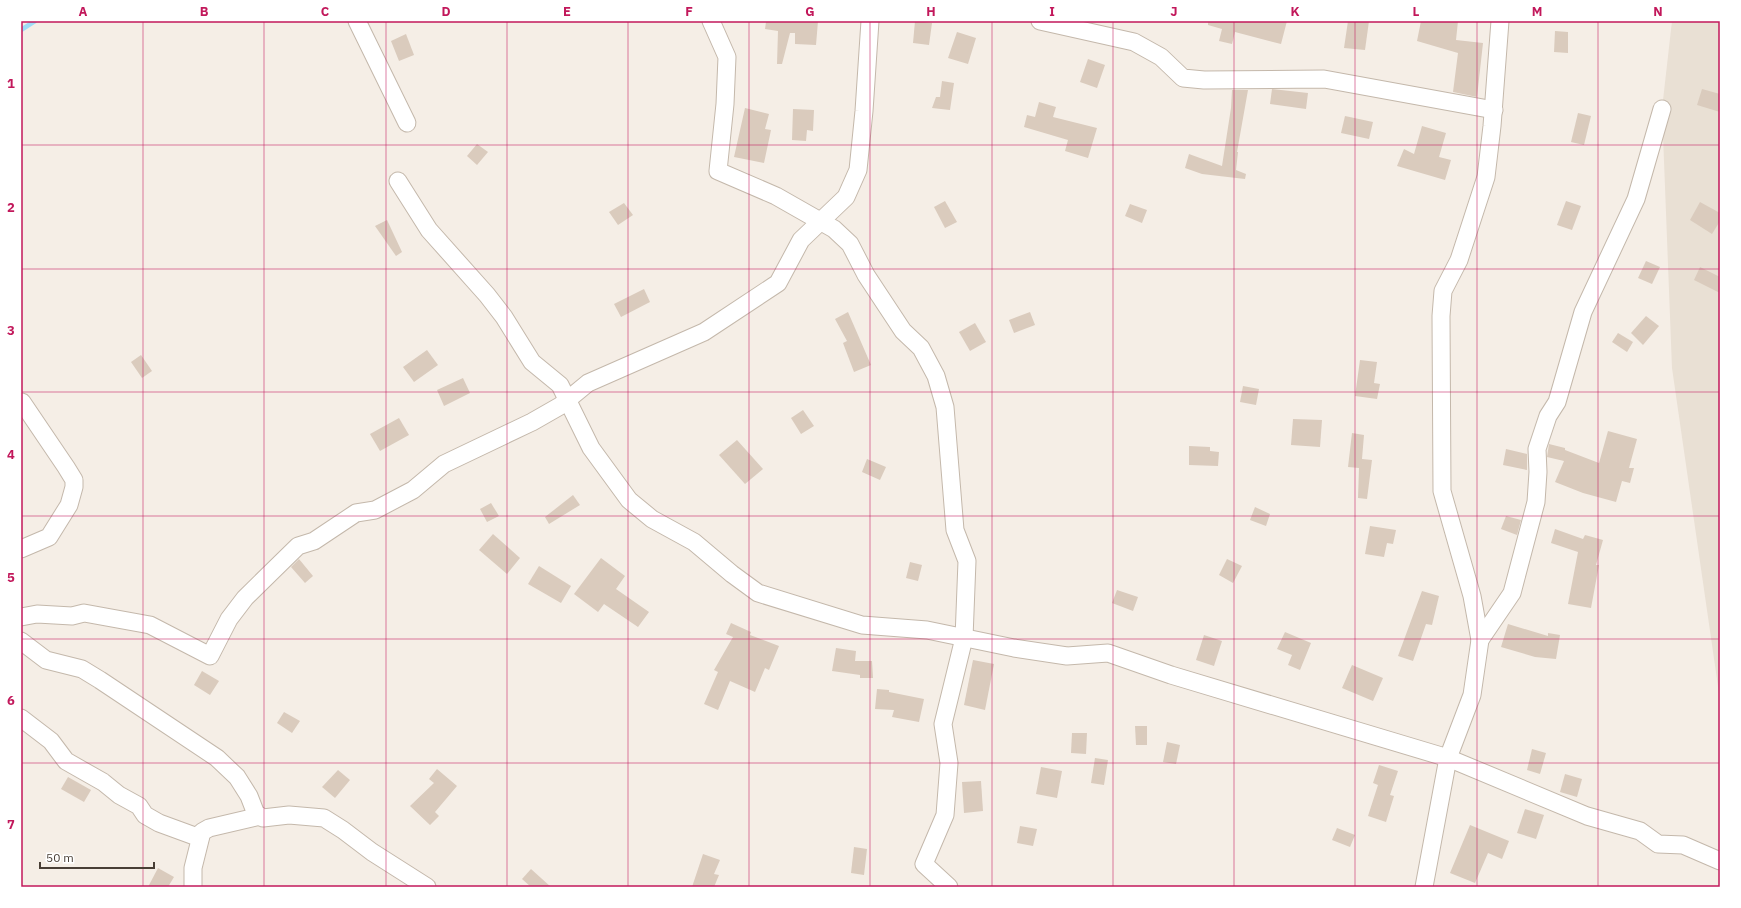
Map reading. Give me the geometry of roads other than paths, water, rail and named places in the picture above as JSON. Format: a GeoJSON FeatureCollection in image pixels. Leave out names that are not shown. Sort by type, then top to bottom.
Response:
{"type":"FeatureCollection","features":[{"type":"Feature","properties":{"kind":"street"},"geometry":{"type":"LineString","coordinates":[[357,21],[407,123]]}},
{"type":"Feature","properties":{"kind":"street"},"geometry":{"type":"LineString","coordinates":[[711,21],[726,57],[725,104],[718,171],[776,196],[834,229],[850,244],[866,275],[903,331],[921,348],[936,376],[945,407],[955,530],[967,561],[964,638],[943,724],[949,763],[944,815],[924,864],[949,887]]}},
{"type":"Feature","properties":{"kind":"street"},"geometry":{"type":"LineString","coordinates":[[21,617],[37,614],[72,616],[84,613],[150,625],[210,656],[229,619],[241,604],[298,546],[314,541],[356,513],[375,510],[413,490],[444,464],[532,422],[560,406],[588,383],[704,332],[778,283],[802,240],[846,198],[858,170],[864,111],[870,21]]}},
{"type":"Feature","properties":{"kind":"street"},"geometry":{"type":"LineString","coordinates":[[1040,21],[1134,42],[1161,57],[1183,78],[1204,80],[1324,79],[1494,110]]}},
{"type":"Feature","properties":{"kind":"street"},"geometry":{"type":"LineString","coordinates":[[1424,887],[1448,758],[1472,695],[1480,640],[1472,596],[1442,492],[1441,316],[1443,291],[1459,260],[1486,177],[1494,110],[1500,21]]}},
{"type":"Feature","properties":{"kind":"street"},"geometry":{"type":"LineString","coordinates":[[1480,640],[1512,593],[1536,502],[1538,472],[1537,449],[1548,416],[1557,402],[1583,312],[1636,199],[1662,109]]}},
{"type":"Feature","properties":{"kind":"street"},"geometry":{"type":"LineString","coordinates":[[398,181],[429,230],[487,295],[504,317],[532,362],[560,385],[591,448],[629,500],[652,519],[694,542],[732,574],[758,593],[862,625],[928,630],[1014,648],[1067,656],[1108,653],[1171,675],[1448,758],[1587,816],[1640,831],[1658,844],[1683,845],[1720,861]]}},
{"type":"Feature","properties":{"kind":"street"},"geometry":{"type":"LineString","coordinates":[[21,550],[49,537],[69,505],[74,487],[74,480],[22,402]]}},
{"type":"Feature","properties":{"kind":"street"},"geometry":{"type":"LineString","coordinates":[[21,641],[46,660],[82,669],[148,710],[218,758],[237,777],[249,796],[256,814],[263,818],[289,815],[324,818],[372,852],[428,887]]}},
{"type":"Feature","properties":{"kind":"street"},"geometry":{"type":"LineString","coordinates":[[21,718],[50,741],[66,761],[103,782],[119,795],[139,806],[145,815],[200,838]]}},
{"type":"Feature","properties":{"kind":"street"},"geometry":{"type":"LineString","coordinates":[[193,887],[193,868],[202,832],[209,828],[260,816]]}},
{"type":"Feature","properties":{"kind":"waterway"},"geometry":{"type":"LineString","coordinates":[[21,30],[35,21]]}}]}
